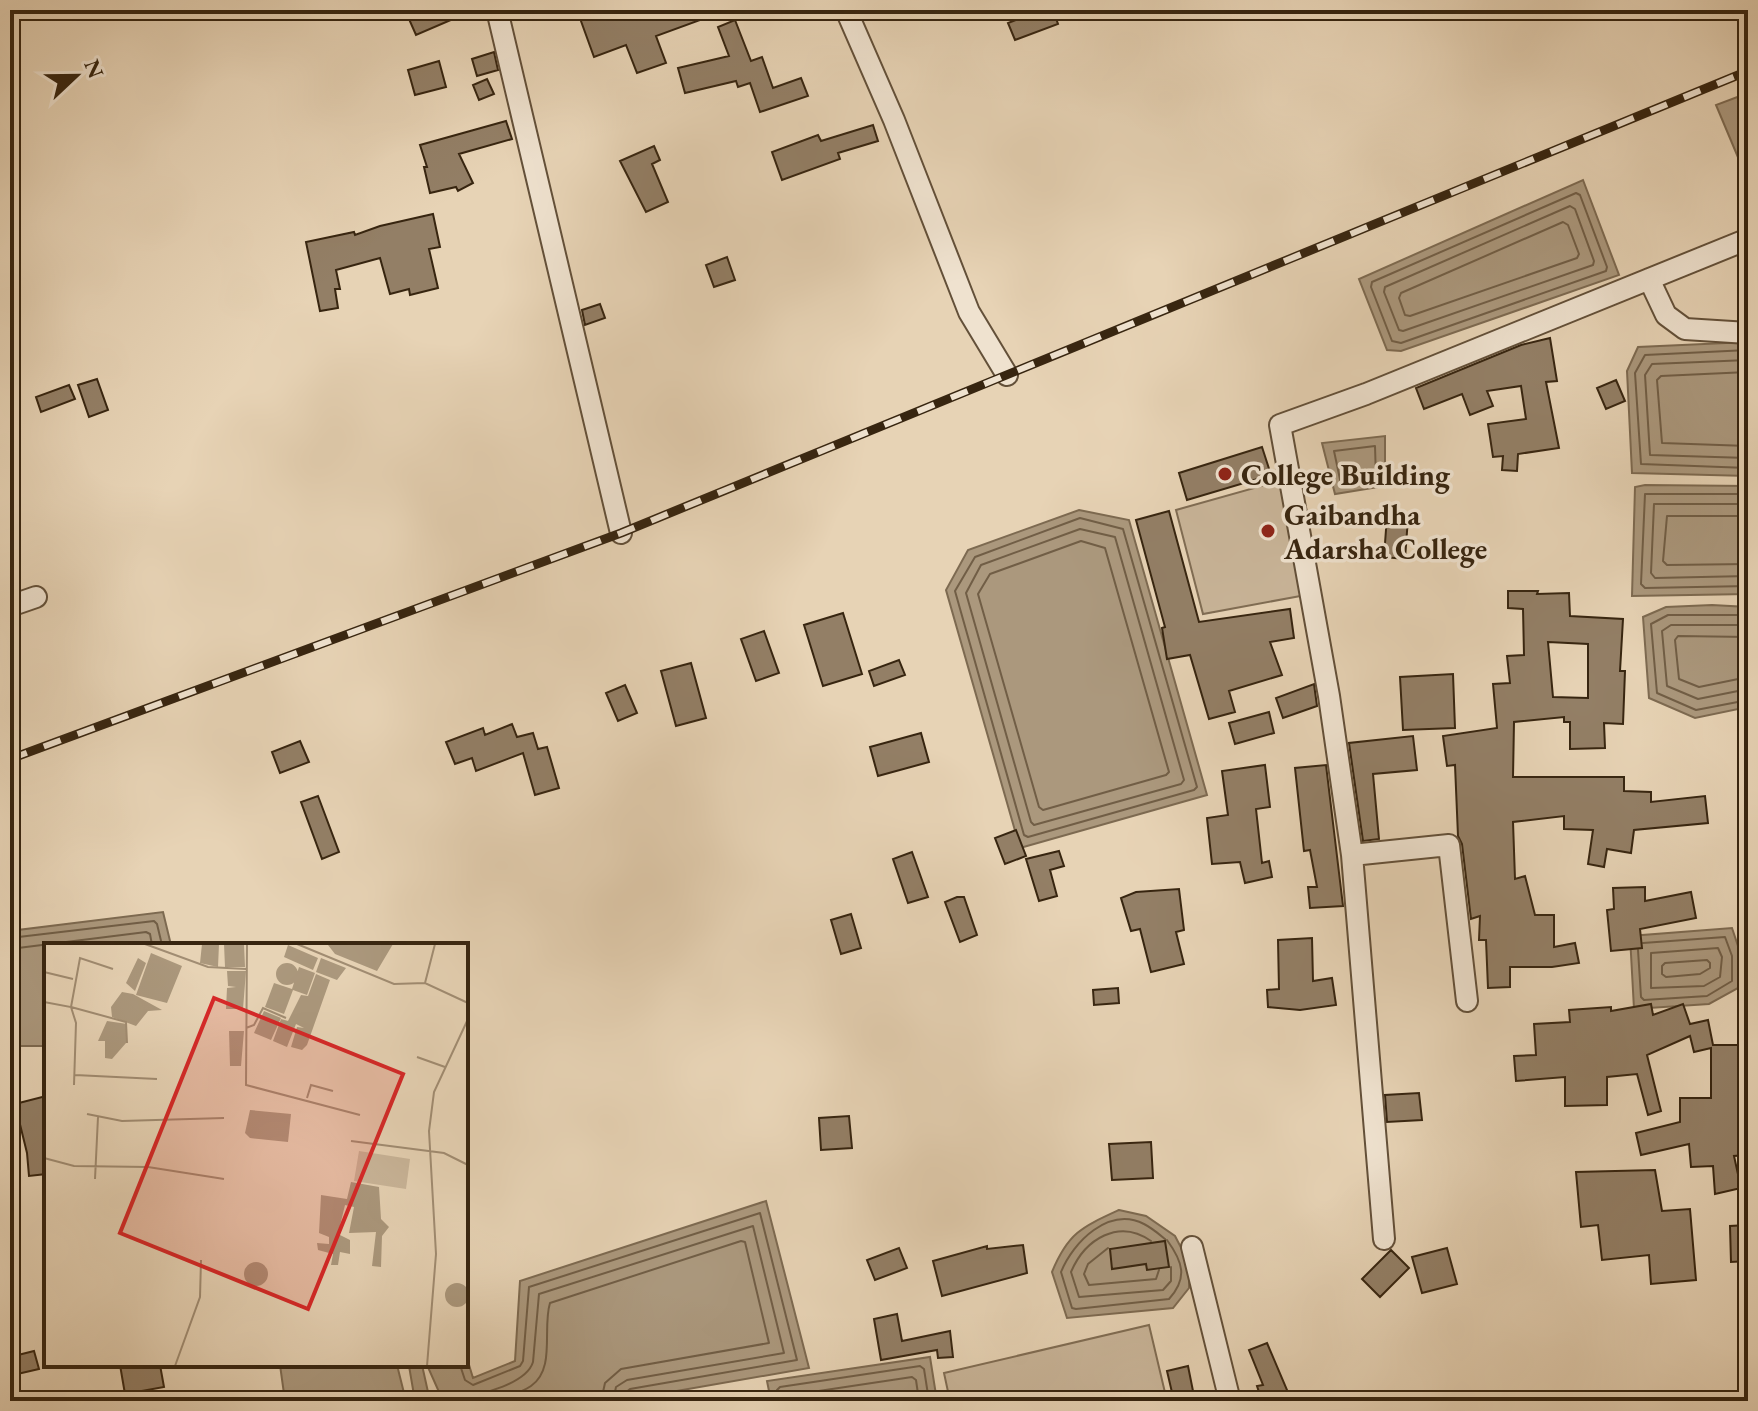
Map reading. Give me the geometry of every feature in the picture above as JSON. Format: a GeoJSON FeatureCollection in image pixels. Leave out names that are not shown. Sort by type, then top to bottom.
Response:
{"type":"FeatureCollection","features":[{"type":"Feature","properties":{"kind":"street"},"geometry":{"type":"LineString","coordinates":[[497,10],[621,533]]}},
{"type":"Feature","properties":{"kind":"street"},"geometry":{"type":"LineString","coordinates":[[846,10],[894,120],[969,312],[1007,375]]}},
{"type":"Feature","properties":{"kind":"street"},"geometry":{"type":"LineString","coordinates":[[1384,1239],[1352,855],[1329,696],[1280,425],[1380,388],[1748,239]]}},
{"type":"Feature","properties":{"kind":"street"},"geometry":{"type":"LineString","coordinates":[[1649,279],[1666,315],[1685,329],[1748,333]]}},
{"type":"Feature","properties":{"kind":"street"},"geometry":{"type":"LineString","coordinates":[[10,606],[36,597]]}},
{"type":"Feature","properties":{"kind":"street"},"geometry":{"type":"LineString","coordinates":[[1352,855],[1449,845],[1467,1001]]}},
{"type":"Feature","properties":{"kind":"street"},"geometry":{"type":"LineString","coordinates":[[1192,1247],[1230,1401]]}},
{"type":"Feature","properties":{"kind":"shaded area"},"geometry":{"type":"Polygon","coordinates":[[[1283,480],[1306,595],[1203,614],[1176,510],[1283,480]]]}},
{"type":"Feature","properties":{"kind":"shaded area"},"geometry":{"type":"Polygon","coordinates":[[[1149,1325],[1167,1401],[950,1401],[944,1373],[1149,1325]]]}},
{"type":"Feature","properties":{"kind":"water"},"geometry":{"type":"Polygon","coordinates":[[[1748,93],[1748,181],[1716,105],[1748,93]]]}},
{"type":"Feature","properties":{"kind":"water"},"geometry":{"type":"Polygon","coordinates":[[[1583,180],[1619,275],[1401,351],[1387,350],[1359,279],[1583,180]]]}},
{"type":"Feature","properties":{"kind":"water"},"geometry":{"type":"Polygon","coordinates":[[[1748,342],[1748,476],[1632,473],[1627,371],[1638,347],[1748,342]]]}},
{"type":"Feature","properties":{"kind":"water"},"geometry":{"type":"Polygon","coordinates":[[[1385,436],[1385,486],[1335,494],[1322,443],[1385,436]]]}},
{"type":"Feature","properties":{"kind":"water"},"geometry":{"type":"Polygon","coordinates":[[[1748,486],[1748,594],[1632,596],[1635,487],[1748,486]]]}},
{"type":"Feature","properties":{"kind":"water"},"geometry":{"type":"Polygon","coordinates":[[[1079,510],[1129,520],[1207,795],[1020,848],[946,590],[968,550],[1079,510]]]}},
{"type":"Feature","properties":{"kind":"water"},"geometry":{"type":"Polygon","coordinates":[[[1666,607],[1748,607],[1748,707],[1695,718],[1649,698],[1643,617],[1666,607]]]}},
{"type":"Feature","properties":{"kind":"water"},"geometry":{"type":"Polygon","coordinates":[[[163,912],[171,943],[44,943],[44,1046],[10,1046],[10,931],[163,912]]]}},
{"type":"Feature","properties":{"kind":"water"},"geometry":{"type":"Polygon","coordinates":[[[1732,928],[1741,955],[1740,987],[1709,1004],[1634,1009],[1630,936],[1732,928]]]}},
{"type":"Feature","properties":{"kind":"water"},"geometry":{"type":"Polygon","coordinates":[[[766,1201],[809,1368],[601,1401],[443,1401],[428,1367],[468,1367],[468,1362],[473,1378],[515,1361],[520,1281],[766,1201]]]}},
{"type":"Feature","properties":{"kind":"water"},"geometry":{"type":"Polygon","coordinates":[[[1119,1210],[1146,1216],[1175,1236],[1189,1263],[1189,1288],[1173,1308],[1067,1318],[1052,1272],[1058,1259],[1078,1233],[1119,1210]]]}},
{"type":"Feature","properties":{"kind":"water"},"geometry":{"type":"Polygon","coordinates":[[[930,1357],[937,1401],[771,1401],[767,1381],[930,1357]]]}},
{"type":"Feature","properties":{"kind":"water"},"geometry":{"type":"Polygon","coordinates":[[[280,1367],[398,1367],[406,1401],[285,1401],[280,1367]]]}},
{"type":"Feature","properties":{"kind":"water"},"geometry":{"type":"Polygon","coordinates":[[[409,1367],[422,1367],[430,1401],[415,1401],[409,1367]]]}},
{"type":"Feature","properties":{"kind":"building"},"geometry":{"type":"Polygon","coordinates":[[[405,10],[474,10],[416,35],[405,10]]]}},
{"type":"Feature","properties":{"kind":"building"},"geometry":{"type":"Polygon","coordinates":[[[577,10],[722,12],[656,36],[666,63],[637,73],[626,45],[594,57],[577,10]]]}},
{"type":"Feature","properties":{"kind":"building"},"geometry":{"type":"Polygon","coordinates":[[[1041,10],[1053,10],[1058,24],[1015,40],[1008,23],[1041,10]]]}},
{"type":"Feature","properties":{"kind":"building"},"geometry":{"type":"Polygon","coordinates":[[[735,20],[751,61],[762,57],[773,88],[801,78],[808,96],[760,112],[750,83],[738,87],[736,81],[685,93],[678,68],[729,56],[718,27],[735,20]]]}},
{"type":"Feature","properties":{"kind":"building"},"geometry":{"type":"Polygon","coordinates":[[[494,52],[498,70],[477,76],[472,59],[494,52]]]}},
{"type":"Feature","properties":{"kind":"building"},"geometry":{"type":"Polygon","coordinates":[[[439,61],[446,87],[415,95],[408,70],[439,61]]]}},
{"type":"Feature","properties":{"kind":"building"},"geometry":{"type":"Polygon","coordinates":[[[487,79],[494,94],[479,100],[473,85],[487,79]]]}},
{"type":"Feature","properties":{"kind":"building"},"geometry":{"type":"Polygon","coordinates":[[[506,121],[512,139],[459,154],[473,183],[458,191],[456,187],[430,193],[420,145],[506,121]]]}},
{"type":"Feature","properties":{"kind":"building"},"geometry":{"type":"Polygon","coordinates":[[[873,125],[878,141],[838,153],[840,159],[782,180],[772,152],[818,135],[821,141],[873,125]]]}},
{"type":"Feature","properties":{"kind":"building"},"geometry":{"type":"Polygon","coordinates":[[[654,146],[660,160],[652,164],[668,202],[646,212],[620,161],[654,146]]]}},
{"type":"Feature","properties":{"kind":"building"},"geometry":{"type":"Polygon","coordinates":[[[433,214],[440,247],[429,249],[438,288],[410,295],[409,289],[390,294],[380,258],[336,270],[340,289],[335,289],[338,308],[320,311],[306,242],[354,232],[355,235],[433,214]]]}},
{"type":"Feature","properties":{"kind":"building"},"geometry":{"type":"Polygon","coordinates":[[[727,257],[735,280],[714,287],[706,265],[727,257]]]}},
{"type":"Feature","properties":{"kind":"building"},"geometry":{"type":"Polygon","coordinates":[[[600,304],[605,318],[585,325],[582,310],[600,304]]]}},
{"type":"Feature","properties":{"kind":"building"},"geometry":{"type":"Polygon","coordinates":[[[1550,338],[1557,381],[1546,382],[1559,448],[1518,454],[1517,471],[1502,470],[1503,456],[1493,457],[1488,424],[1526,419],[1521,386],[1487,391],[1493,406],[1470,415],[1462,394],[1424,409],[1416,388],[1521,345],[1550,338]]]}},
{"type":"Feature","properties":{"kind":"building"},"geometry":{"type":"Polygon","coordinates":[[[97,379],[108,410],[89,417],[78,385],[97,379]]]}},
{"type":"Feature","properties":{"kind":"building"},"geometry":{"type":"Polygon","coordinates":[[[1616,380],[1625,401],[1606,409],[1597,388],[1616,380]]]}},
{"type":"Feature","properties":{"kind":"building"},"geometry":{"type":"Polygon","coordinates":[[[69,385],[75,399],[41,412],[36,397],[69,385]]]}},
{"type":"Feature","properties":{"kind":"building","name":"College Building"},"geometry":{"type":"Polygon","coordinates":[[[1262,447],[1271,475],[1187,500],[1179,473],[1262,447]]]}},
{"type":"Feature","properties":{"kind":"building"},"geometry":{"type":"Polygon","coordinates":[[[1169,511],[1199,622],[1290,609],[1294,638],[1270,642],[1282,675],[1229,691],[1235,712],[1209,719],[1190,655],[1167,659],[1162,628],[1165,627],[1136,520],[1169,511]]]}},
{"type":"Feature","properties":{"kind":"building"},"geometry":{"type":"Polygon","coordinates":[[[1387,516],[1408,518],[1405,559],[1384,557],[1387,516]]]}},
{"type":"Feature","properties":{"kind":"building"},"geometry":{"type":"Polygon","coordinates":[[[1508,591],[1569,593],[1570,616],[1623,619],[1620,671],[1625,671],[1623,724],[1604,723],[1605,748],[1570,749],[1570,722],[1564,722],[1564,717],[1514,722],[1513,777],[1624,777],[1624,791],[1651,792],[1651,802],[1705,796],[1708,823],[1634,830],[1631,853],[1607,849],[1604,867],[1588,864],[1593,830],[1564,829],[1564,816],[1513,822],[1515,879],[1525,876],[1535,915],[1554,915],[1554,947],[1575,943],[1579,963],[1552,967],[1510,967],[1510,987],[1488,988],[1486,940],[1479,940],[1480,916],[1471,919],[1462,844],[1458,836],[1455,765],[1447,766],[1443,736],[1497,728],[1493,684],[1510,683],[1507,656],[1524,655],[1523,609],[1508,608],[1508,591]],[[1548,642],[1553,697],[1588,698],[1588,644],[1548,642]]]}},
{"type":"Feature","properties":{"kind":"building"},"geometry":{"type":"Polygon","coordinates":[[[843,613],[862,674],[823,686],[804,625],[843,613]]]}},
{"type":"Feature","properties":{"kind":"building"},"geometry":{"type":"Polygon","coordinates":[[[764,631],[779,673],[756,681],[741,639],[764,631]]]}},
{"type":"Feature","properties":{"kind":"building"},"geometry":{"type":"Polygon","coordinates":[[[899,660],[905,675],[874,686],[869,671],[899,660]]]}},
{"type":"Feature","properties":{"kind":"building"},"geometry":{"type":"Polygon","coordinates":[[[691,663],[706,718],[676,726],[661,671],[691,663]]]}},
{"type":"Feature","properties":{"kind":"building"},"geometry":{"type":"Polygon","coordinates":[[[1453,674],[1455,728],[1403,730],[1400,677],[1453,674]]]}},
{"type":"Feature","properties":{"kind":"building"},"geometry":{"type":"Polygon","coordinates":[[[1314,684],[1317,706],[1283,718],[1276,698],[1314,684]]]}},
{"type":"Feature","properties":{"kind":"building"},"geometry":{"type":"Polygon","coordinates":[[[625,685],[637,713],[618,721],[606,693],[625,685]]]}},
{"type":"Feature","properties":{"kind":"building"},"geometry":{"type":"Polygon","coordinates":[[[1269,712],[1274,733],[1235,744],[1229,723],[1269,712]]]}},
{"type":"Feature","properties":{"kind":"building"},"geometry":{"type":"Polygon","coordinates":[[[512,724],[517,737],[533,733],[538,749],[547,747],[559,788],[535,795],[523,753],[476,771],[472,758],[455,764],[446,742],[483,728],[485,735],[512,724]]]}},
{"type":"Feature","properties":{"kind":"building"},"geometry":{"type":"Polygon","coordinates":[[[921,733],[929,762],[878,776],[870,747],[921,733]]]}},
{"type":"Feature","properties":{"kind":"building"},"geometry":{"type":"Polygon","coordinates":[[[1413,736],[1417,770],[1373,774],[1379,839],[1363,841],[1349,743],[1413,736]]]}},
{"type":"Feature","properties":{"kind":"building"},"geometry":{"type":"Polygon","coordinates":[[[300,741],[309,762],[280,773],[272,752],[300,741]]]}},
{"type":"Feature","properties":{"kind":"building"},"geometry":{"type":"Polygon","coordinates":[[[1265,765],[1270,807],[1256,809],[1262,863],[1269,861],[1272,877],[1245,883],[1240,862],[1212,864],[1207,818],[1228,815],[1222,771],[1265,765]]]}},
{"type":"Feature","properties":{"kind":"building"},"geometry":{"type":"Polygon","coordinates":[[[1326,765],[1343,906],[1310,908],[1308,887],[1317,887],[1310,850],[1304,851],[1295,768],[1326,765]]]}},
{"type":"Feature","properties":{"kind":"building"},"geometry":{"type":"Polygon","coordinates":[[[318,796],[339,852],[322,859],[301,802],[318,796]]]}},
{"type":"Feature","properties":{"kind":"building"},"geometry":{"type":"Polygon","coordinates":[[[1016,830],[1026,856],[1005,864],[995,838],[1016,830]]]}},
{"type":"Feature","properties":{"kind":"building"},"geometry":{"type":"Polygon","coordinates":[[[1059,851],[1064,866],[1050,870],[1057,896],[1039,901],[1026,859],[1059,851]]]}},
{"type":"Feature","properties":{"kind":"building"},"geometry":{"type":"Polygon","coordinates":[[[912,852],[928,897],[908,903],[893,859],[912,852]]]}},
{"type":"Feature","properties":{"kind":"building"},"geometry":{"type":"Polygon","coordinates":[[[1645,887],[1645,901],[1691,892],[1696,918],[1640,929],[1642,948],[1611,951],[1607,910],[1614,909],[1613,888],[1645,887]]]}},
{"type":"Feature","properties":{"kind":"building"},"geometry":{"type":"Polygon","coordinates":[[[1179,889],[1184,930],[1176,932],[1184,964],[1151,972],[1140,929],[1131,931],[1121,898],[1136,892],[1179,889]]]}},
{"type":"Feature","properties":{"kind":"building"},"geometry":{"type":"Polygon","coordinates":[[[964,897],[977,935],[960,942],[945,902],[964,897]]]}},
{"type":"Feature","properties":{"kind":"building"},"geometry":{"type":"Polygon","coordinates":[[[851,914],[861,948],[841,954],[831,920],[851,914]]]}},
{"type":"Feature","properties":{"kind":"building"},"geometry":{"type":"Polygon","coordinates":[[[1312,938],[1313,981],[1332,978],[1336,1005],[1300,1010],[1268,1007],[1267,990],[1279,989],[1278,940],[1312,938]]]}},
{"type":"Feature","properties":{"kind":"building"},"geometry":{"type":"Polygon","coordinates":[[[1118,988],[1119,1003],[1094,1005],[1093,990],[1118,988]]]}},
{"type":"Feature","properties":{"kind":"building"},"geometry":{"type":"Polygon","coordinates":[[[1651,1004],[1653,1015],[1683,1004],[1690,1024],[1708,1020],[1713,1045],[1748,1045],[1748,1103],[1745,1103],[1747,1155],[1734,1156],[1741,1188],[1715,1194],[1713,1166],[1691,1167],[1689,1144],[1641,1155],[1636,1133],[1680,1122],[1680,1098],[1711,1098],[1711,1048],[1694,1052],[1690,1036],[1647,1055],[1661,1111],[1648,1115],[1637,1074],[1607,1077],[1607,1105],[1565,1106],[1565,1077],[1516,1081],[1514,1056],[1536,1055],[1534,1024],[1570,1022],[1569,1010],[1611,1007],[1611,1011],[1651,1004]]]}},
{"type":"Feature","properties":{"kind":"building"},"geometry":{"type":"Polygon","coordinates":[[[1419,1093],[1422,1120],[1387,1122],[1385,1095],[1419,1093]]]}},
{"type":"Feature","properties":{"kind":"building"},"geometry":{"type":"Polygon","coordinates":[[[44,1097],[44,1174],[29,1176],[27,1153],[15,1104],[44,1097]]]}},
{"type":"Feature","properties":{"kind":"building"},"geometry":{"type":"Polygon","coordinates":[[[849,1116],[852,1148],[821,1150],[819,1118],[849,1116]]]}},
{"type":"Feature","properties":{"kind":"building"},"geometry":{"type":"Polygon","coordinates":[[[1151,1142],[1153,1178],[1112,1180],[1109,1144],[1151,1142]]]}},
{"type":"Feature","properties":{"kind":"building"},"geometry":{"type":"Polygon","coordinates":[[[1655,1170],[1662,1211],[1690,1209],[1696,1280],[1651,1284],[1649,1255],[1602,1260],[1598,1225],[1581,1227],[1576,1172],[1655,1170]]]}},
{"type":"Feature","properties":{"kind":"building"},"geometry":{"type":"Polygon","coordinates":[[[1747,1225],[1748,1261],[1731,1262],[1730,1226],[1747,1225]]]}},
{"type":"Feature","properties":{"kind":"building"},"geometry":{"type":"Polygon","coordinates":[[[1165,1241],[1169,1267],[1147,1270],[1146,1264],[1112,1269],[1110,1249],[1165,1241]]]}},
{"type":"Feature","properties":{"kind":"building"},"geometry":{"type":"Polygon","coordinates":[[[1023,1245],[1027,1273],[942,1296],[933,1261],[987,1246],[987,1249],[1023,1245]]]}},
{"type":"Feature","properties":{"kind":"building"},"geometry":{"type":"Polygon","coordinates":[[[899,1248],[907,1268],[875,1280],[867,1260],[899,1248]]]}},
{"type":"Feature","properties":{"kind":"building"},"geometry":{"type":"Polygon","coordinates":[[[1447,1248],[1457,1284],[1422,1293],[1412,1257],[1447,1248]]]}},
{"type":"Feature","properties":{"kind":"building"},"geometry":{"type":"Polygon","coordinates":[[[1391,1250],[1409,1268],[1380,1297],[1362,1279],[1391,1250]]]}},
{"type":"Feature","properties":{"kind":"building"},"geometry":{"type":"Polygon","coordinates":[[[897,1314],[902,1341],[950,1331],[953,1357],[938,1358],[937,1350],[881,1360],[874,1319],[897,1314]]]}},
{"type":"Feature","properties":{"kind":"building"},"geometry":{"type":"Polygon","coordinates":[[[1267,1343],[1290,1397],[1276,1401],[1262,1401],[1257,1386],[1263,1385],[1249,1350],[1267,1343]]]}},
{"type":"Feature","properties":{"kind":"building"},"geometry":{"type":"Polygon","coordinates":[[[34,1351],[39,1369],[13,1375],[10,1357],[34,1351]]]}},
{"type":"Feature","properties":{"kind":"building"},"geometry":{"type":"Polygon","coordinates":[[[1188,1366],[1195,1401],[1174,1401],[1167,1371],[1188,1366]]]}},
{"type":"Feature","properties":{"kind":"building"},"geometry":{"type":"Polygon","coordinates":[[[120,1367],[160,1367],[164,1387],[125,1394],[120,1367]]]}},
{"type":"Feature","properties":{"kind":"railway"},"geometry":{"type":"LineString","coordinates":[[10,759],[621,533],[1748,71]]}},
{"type":"Feature","properties":{"kind":"place","name":"College Building"},"geometry":{"type":"Point","coordinates":[1225,474]}},
{"type":"Feature","properties":{"kind":"place","name":"Gaibandha Adarsha College"},"geometry":{"type":"Point","coordinates":[1268,531]}}]}
